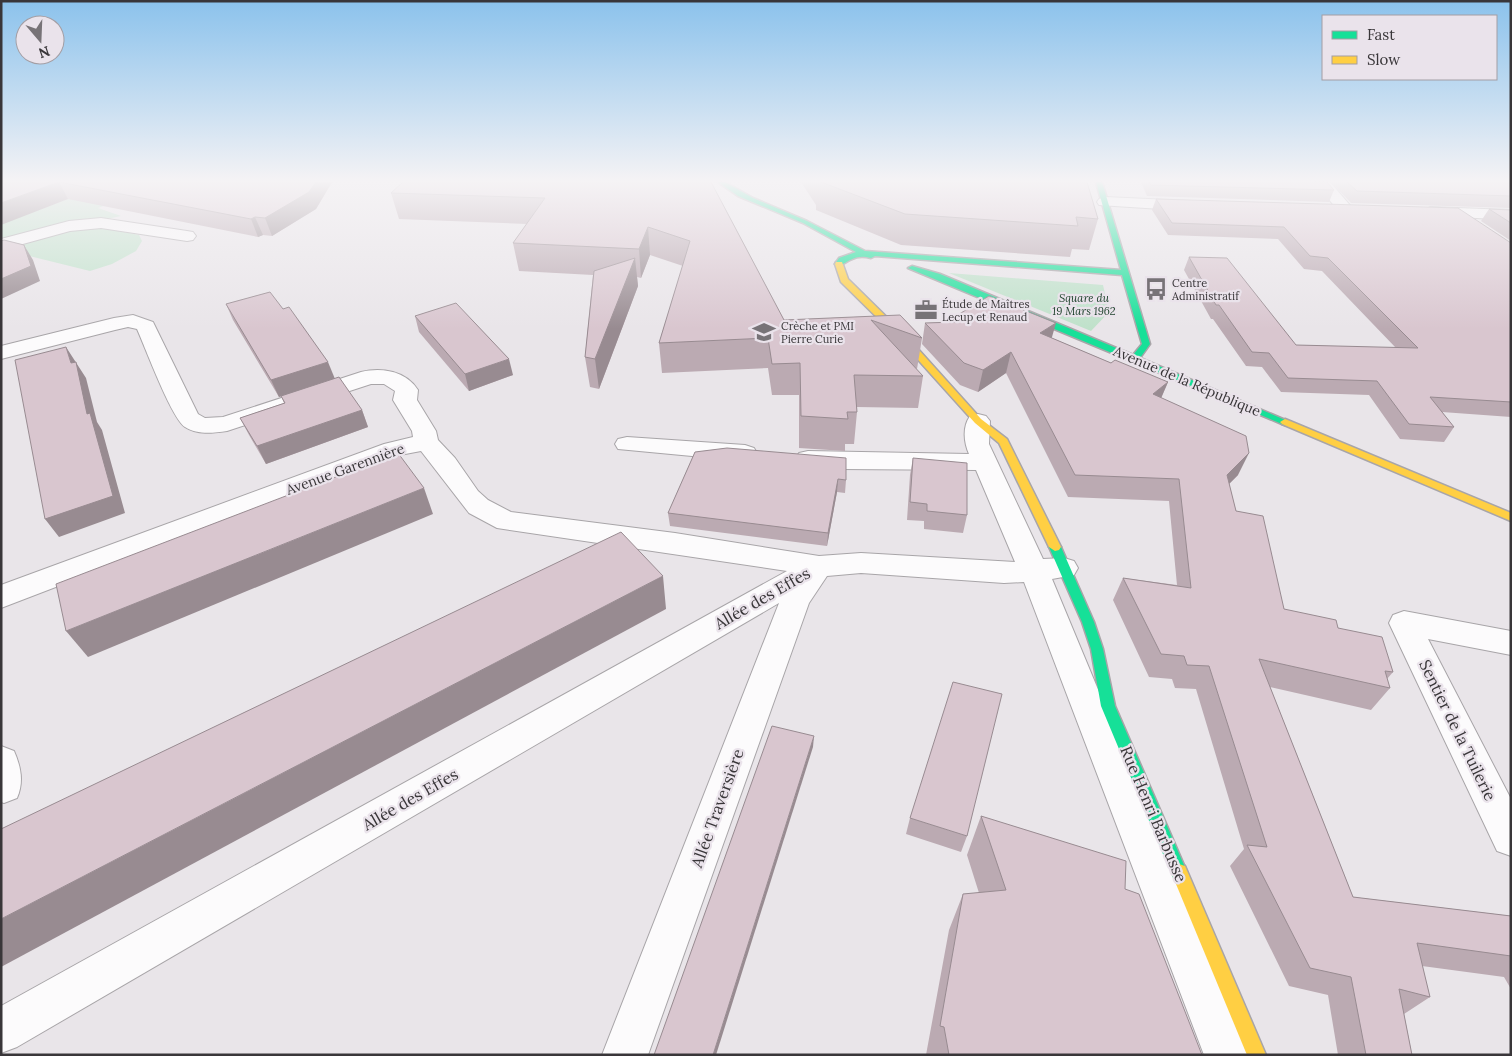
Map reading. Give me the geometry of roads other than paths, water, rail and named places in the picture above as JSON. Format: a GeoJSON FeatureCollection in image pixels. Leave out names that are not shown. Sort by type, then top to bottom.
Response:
{"type":"FeatureCollection","features":[{"type":"Feature","properties":{"kind":"street"},"geometry":{"type":"LineString","coordinates":[[1,245],[51,231]]}},
{"type":"Feature","properties":{"kind":"street"},"geometry":{"type":"LineString","coordinates":[[156,231],[187,236]]}},
{"type":"Feature","properties":{"kind":"street"},"geometry":{"type":"LineString","coordinates":[[822,231],[861,253],[1126,273]]}},
{"type":"Feature","properties":{"kind":"street"},"geometry":{"type":"LineString","coordinates":[[1114,231],[1146,344],[1135,359]]}},
{"type":"Feature","properties":{"kind":"street","name":"Avenue de la République"},"geometry":{"type":"LineString","coordinates":[[861,253],[936,276],[1511,517]]}},
{"type":"Feature","properties":{"kind":"street","name":"Rue Henri Barbusse"},"geometry":{"type":"LineString","coordinates":[[861,253],[839,262],[838,271],[844,280],[906,340],[978,421],[1003,441],[1227,1055]]}},
{"type":"Feature","properties":{"kind":"street"},"geometry":{"type":"LineString","coordinates":[[1,353],[116,323],[140,322],[146,326],[188,417],[194,424],[207,426],[227,424],[369,377],[381,376],[399,381],[407,390],[405,400],[424,431],[426,442],[438,452],[459,485],[479,509],[490,516],[506,521],[675,542],[819,566],[861,563],[1004,573],[1049,569]]}},
{"type":"Feature","properties":{"kind":"street","name":"Rue Henri Barbusse"},"geometry":{"type":"LineString","coordinates":[[978,421],[977,444],[986,462],[1097,649],[1108,706],[1257,1055]]}},
{"type":"Feature","properties":{"kind":"street","name":"Avenue Garennière"},"geometry":{"type":"LineString","coordinates":[[1,597],[393,449],[426,442]]}},
{"type":"Feature","properties":{"kind":"street"},"geometry":{"type":"LineString","coordinates":[[627,444],[841,461],[986,462]]}},
{"type":"Feature","properties":{"kind":"street","name":"Allée des Effes"},"geometry":{"type":"LineString","coordinates":[[1,1031],[819,566]]}},
{"type":"Feature","properties":{"kind":"street","name":"Allée Traversière"},"geometry":{"type":"LineString","coordinates":[[625,1055],[795,600],[819,566]]}},
{"type":"Feature","properties":{"kind":"street","name":"Sentier de la Tuilerie"},"geometry":{"type":"LineString","coordinates":[[1511,644],[1404,623],[1511,838]]}},
{"type":"Feature","properties":{"kind":"place","name":"Centre Administratif"},"geometry":{"type":"Point","coordinates":[1156,289]}},
{"type":"Feature","properties":{"kind":"place","name":"Étude de Maîtres Lecup et Renaud"},"geometry":{"type":"Point","coordinates":[926,310]}},
{"type":"Feature","properties":{"kind":"place","name":"Crèche et PMI Pierre Curie"},"geometry":{"type":"Point","coordinates":[764,332]}},
{"type":"Feature","properties":{"kind":"park label","name":"Square du 19 Mars 1962"},"geometry":{"type":"Point","coordinates":[1084,304]}}]}
